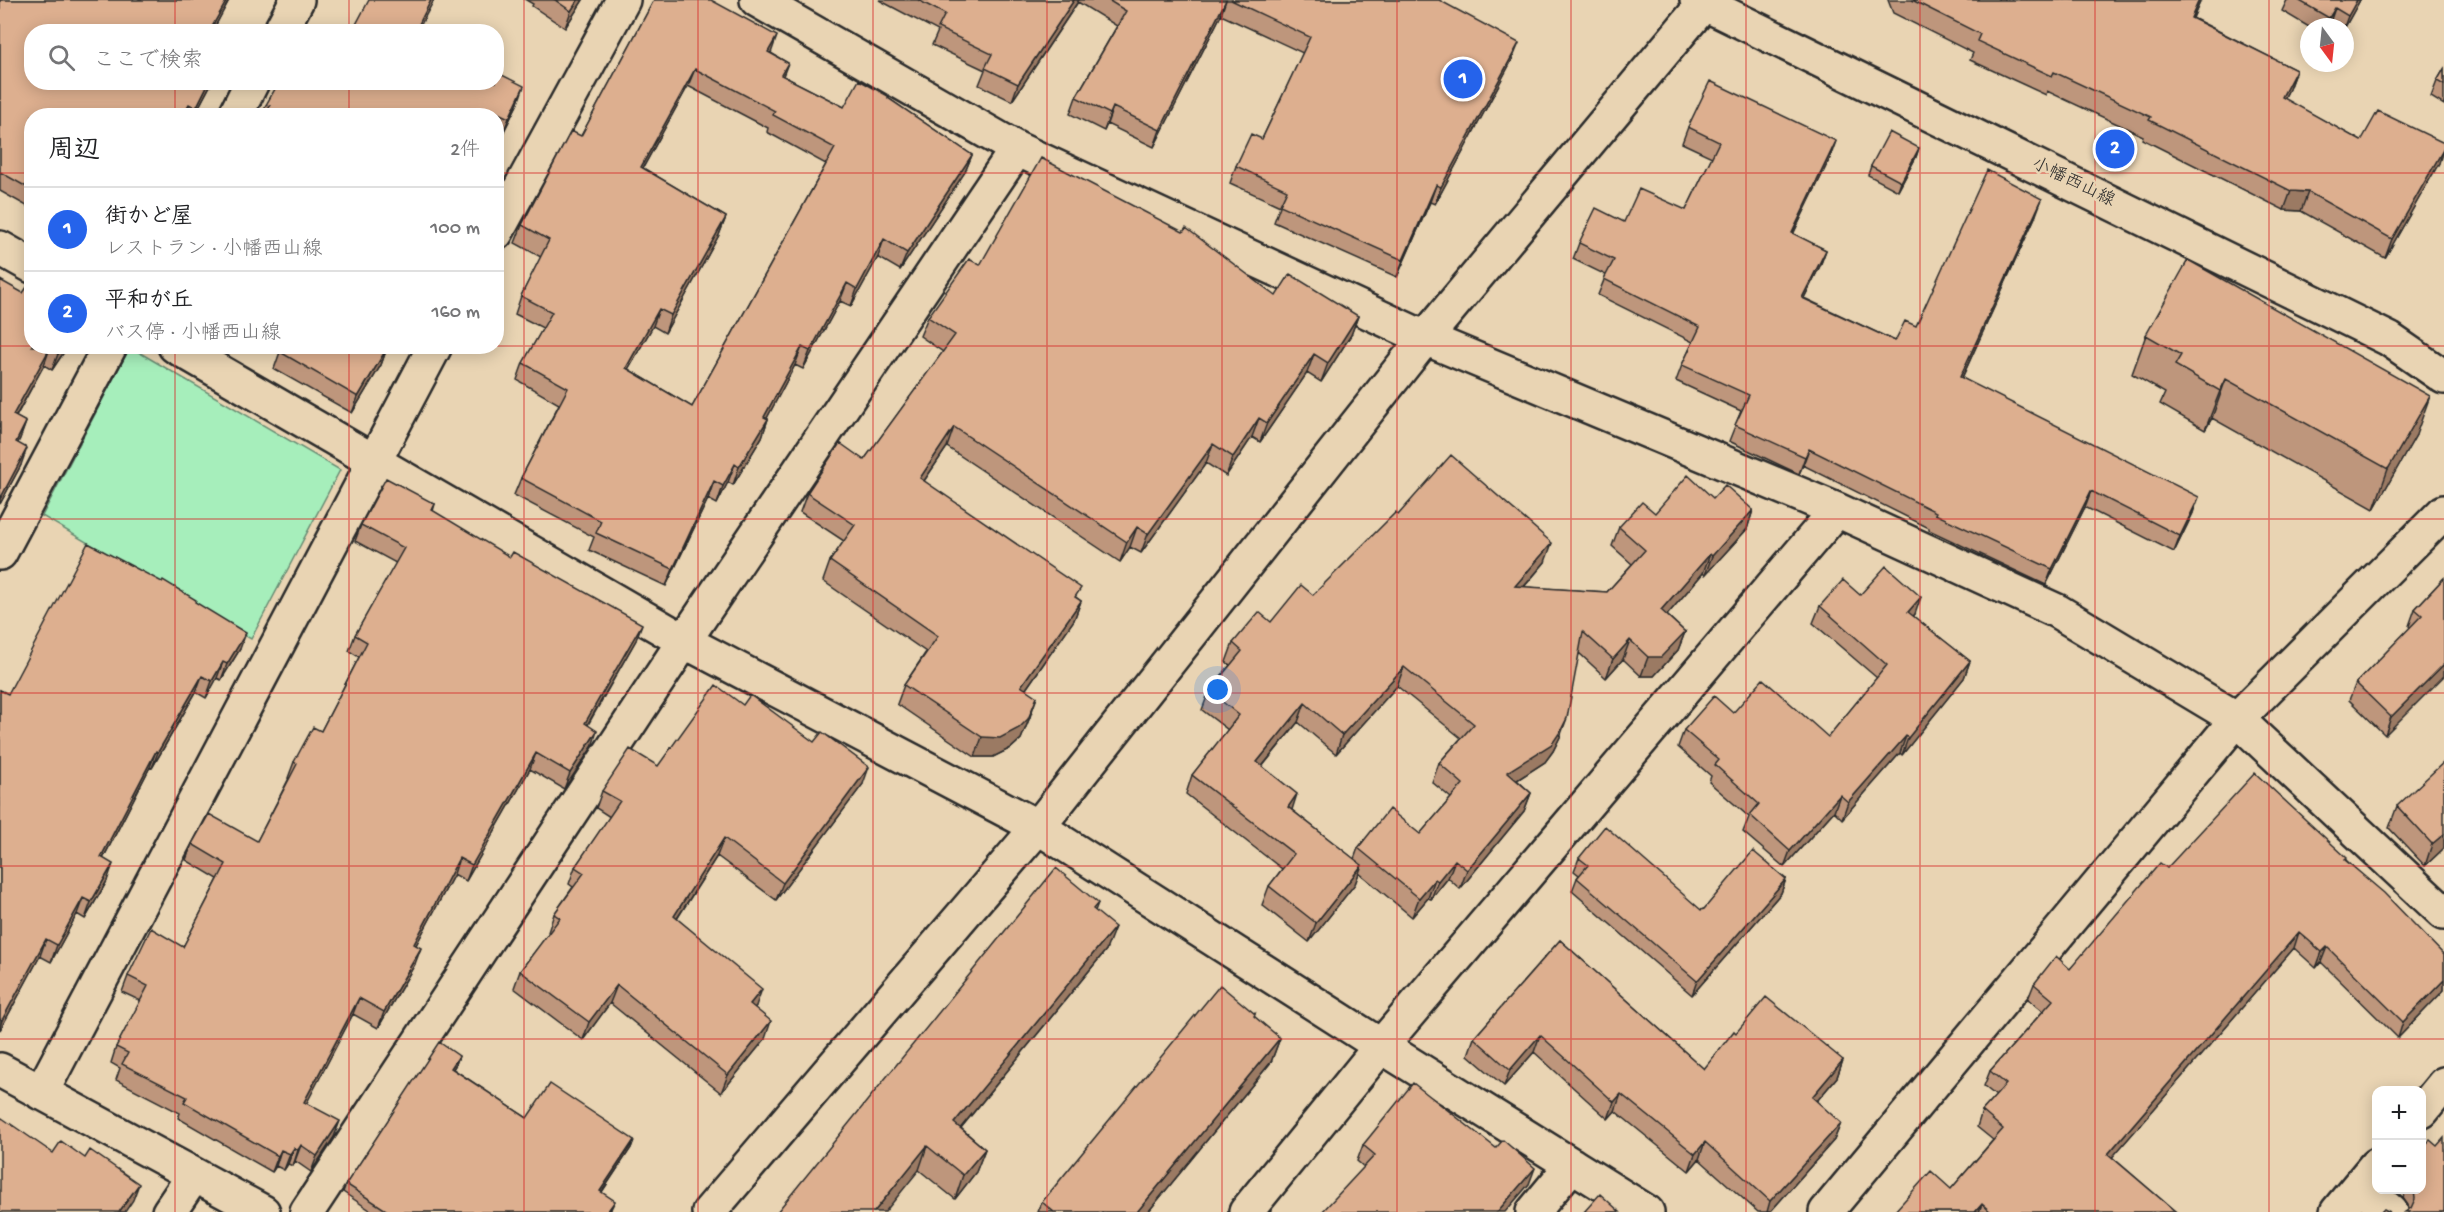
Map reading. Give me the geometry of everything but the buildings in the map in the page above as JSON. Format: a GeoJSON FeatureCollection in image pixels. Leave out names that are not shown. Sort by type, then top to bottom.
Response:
{"type":"FeatureCollection","features":[{"type":"Feature","properties":{"kind":"street"},"geometry":{"type":"LineString","coordinates":[[284,24],[297,0]]}},
{"type":"Feature","properties":{"kind":"street"},"geometry":{"type":"LineString","coordinates":[[504,218],[623,0]]}},
{"type":"Feature","properties":{"kind":"street"},"geometry":{"type":"LineString","coordinates":[[757,0],[1017,148],[1425,338],[1837,510],[2057,611],[2237,719],[2444,914]]}},
{"type":"Feature","properties":{"kind":"street"},"geometry":{"type":"LineString","coordinates":[[709,1212],[1038,827],[1425,338],[1703,1]]}},
{"type":"Feature","properties":{"kind":"street","name":"小幡西山線"},"geometry":{"type":"LineString","coordinates":[[1703,1],[2389,339],[2444,376]]}},
{"type":"Feature","properties":{"kind":"street"},"geometry":{"type":"LineString","coordinates":[[239,108],[248,90]]}},
{"type":"Feature","properties":{"kind":"street"},"geometry":{"type":"LineString","coordinates":[[307,1212],[684,641],[1017,148]]}},
{"type":"Feature","properties":{"kind":"street"},"geometry":{"type":"LineString","coordinates":[[0,248],[24,262]]}},
{"type":"Feature","properties":{"kind":"street"},"geometry":{"type":"LineString","coordinates":[[0,554],[106,354]]}},
{"type":"Feature","properties":{"kind":"street"},"geometry":{"type":"LineString","coordinates":[[189,354],[684,641],[1038,827],[1647,1212]]}},
{"type":"Feature","properties":{"kind":"street"},"geometry":{"type":"LineString","coordinates":[[41,1093],[431,354]]}},
{"type":"Feature","properties":{"kind":"street"},"geometry":{"type":"LineString","coordinates":[[1246,1212],[1382,1046],[1837,510]]}},
{"type":"Feature","properties":{"kind":"street"},"geometry":{"type":"LineString","coordinates":[[1826,1212],[2237,719],[2444,512]]}},
{"type":"Feature","properties":{"kind":"street"},"geometry":{"type":"LineString","coordinates":[[0,1070],[263,1212]]}},
{"type":"Feature","properties":{"kind":"street"},"geometry":{"type":"LineString","coordinates":[[2426,1105],[2444,1084]]}},
{"type":"Feature","properties":{"kind":"street"},"geometry":{"type":"LineString","coordinates":[[1533,1212],[1572,1165]]}},
{"type":"Feature","properties":{"kind":"street"},"geometry":{"type":"LineString","coordinates":[[169,1212],[194,1175]]}},
{"type":"Feature","properties":{"kind":"street"},"geometry":{"type":"LineString","coordinates":[[2337,1212],[2368,1175],[2391,1212]]}},
{"type":"Feature","properties":{"kind":"green space"},"geometry":{"type":"Polygon","coordinates":[[[126,354],[142,354],[340,470],[251,639],[42,516],[126,354]]]}},
{"type":"Feature","properties":{"kind":"place","name":"街かど屋"},"geometry":{"type":"Point","coordinates":[1463,79]}},
{"type":"Feature","properties":{"kind":"place","name":"平和が丘"},"geometry":{"type":"Point","coordinates":[2115,149]}}]}
